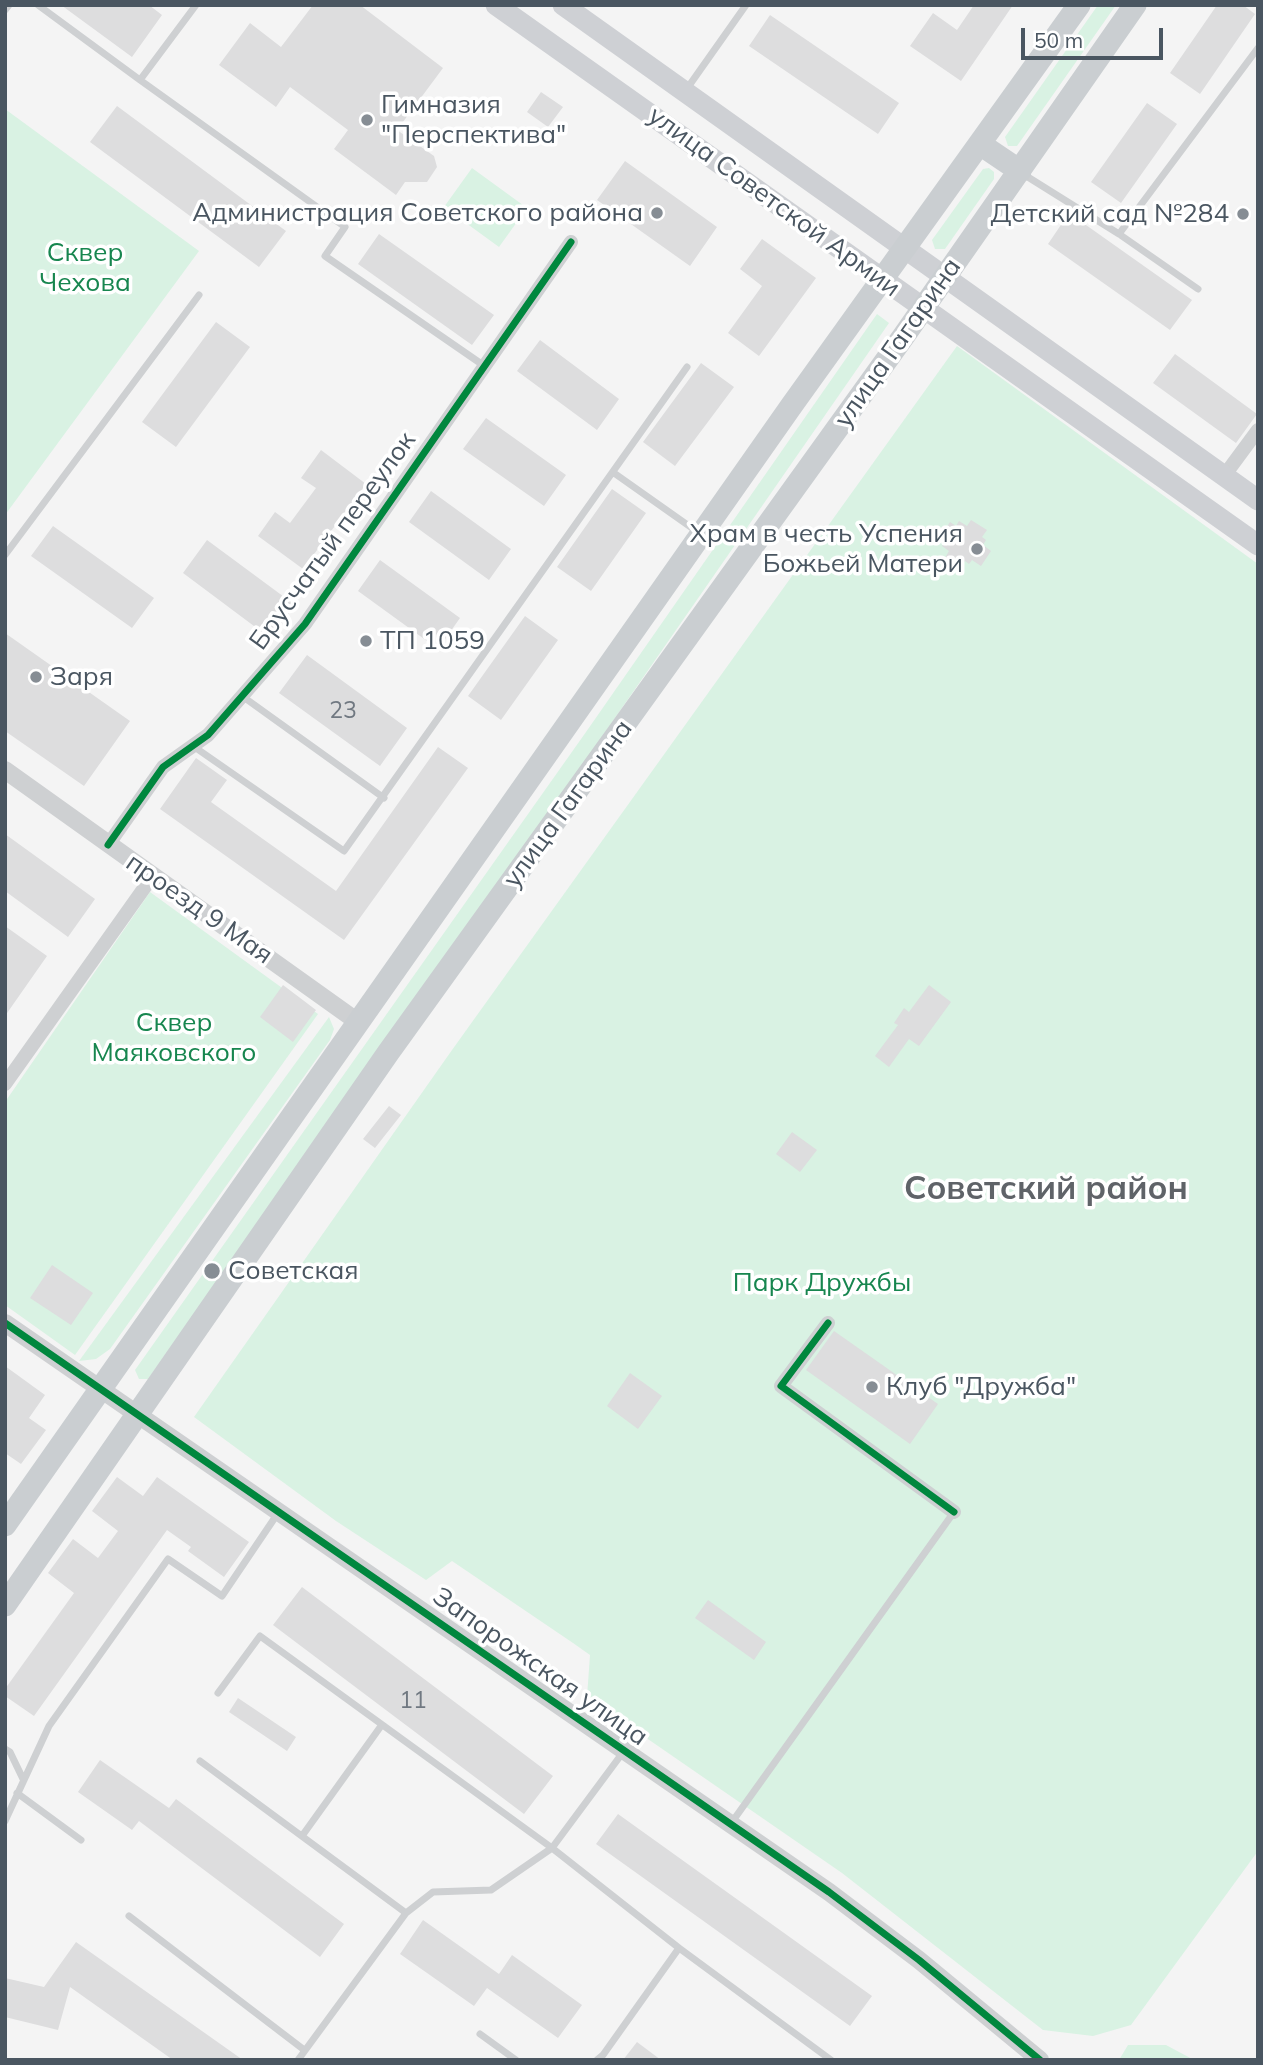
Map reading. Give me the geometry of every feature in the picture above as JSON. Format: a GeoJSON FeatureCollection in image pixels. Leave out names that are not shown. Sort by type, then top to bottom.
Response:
{"type":"FeatureCollection","features":[{"type":"Feature","properties":{"kind":"main road","name":"улица Советской Армии"},"geometry":{"type":"LineString","coordinates":[[496,5],[1258,545]]}},
{"type":"Feature","properties":{"kind":"main road","name":"улица Советской Армии"},"geometry":{"type":"LineString","coordinates":[[563,5],[1258,500]]}},
{"type":"Feature","properties":{"kind":"main road","name":"улица Гагарина"},"geometry":{"type":"LineString","coordinates":[[5,1525],[700,534],[1079,5]]}},
{"type":"Feature","properties":{"kind":"main road","name":"улица Гагарина"},"geometry":{"type":"LineString","coordinates":[[5,1605],[388,1053],[923,309],[1135,5]]}},
{"type":"Feature","properties":{"kind":"main road"},"geometry":{"type":"LineString","coordinates":[[980,144],[1020,172]]}},
{"type":"Feature","properties":{"kind":"street","name":"Брусчатый переулок"},"geometry":{"type":"LineString","coordinates":[[108,845],[156,775],[169,761],[214,730],[306,624],[483,365],[571,242]]}},
{"type":"Feature","properties":{"kind":"street"},"geometry":{"type":"LineString","coordinates":[[1224,476],[1258,430]]}},
{"type":"Feature","properties":{"kind":"street","name":"проезд 9 Мая"},"geometry":{"type":"LineString","coordinates":[[5,770],[358,1022]]}},
{"type":"Feature","properties":{"kind":"street"},"geometry":{"type":"LineString","coordinates":[[5,1084],[152,877]]}},
{"type":"Feature","properties":{"kind":"street","name":"Запорожская улица"},"geometry":{"type":"LineString","coordinates":[[5,1323],[731,1823],[919,1960],[1040,2060]]}},
{"type":"Feature","properties":{"kind":"street"},"geometry":{"type":"LineString","coordinates":[[828,1323],[781,1386],[954,1512]]}},
{"type":"Feature","properties":{"kind":"lane"},"geometry":{"type":"LineString","coordinates":[[5,10],[9,5]]}},
{"type":"Feature","properties":{"kind":"lane"},"geometry":{"type":"LineString","coordinates":[[38,5],[345,227],[325,256],[483,365]]}},
{"type":"Feature","properties":{"kind":"lane"},"geometry":{"type":"LineString","coordinates":[[685,91],[747,5]]}},
{"type":"Feature","properties":{"kind":"lane"},"geometry":{"type":"LineString","coordinates":[[141,80],[192,7]]}},
{"type":"Feature","properties":{"kind":"lane"},"geometry":{"type":"LineString","coordinates":[[1119,234],[1258,48]]}},
{"type":"Feature","properties":{"kind":"lane"},"geometry":{"type":"LineString","coordinates":[[1020,172],[1119,234],[1198,289]]}},
{"type":"Feature","properties":{"kind":"lane"},"geometry":{"type":"LineString","coordinates":[[5,555],[199,295]]}},
{"type":"Feature","properties":{"kind":"lane"},"geometry":{"type":"LineString","coordinates":[[193,746],[344,850],[687,367]]}},
{"type":"Feature","properties":{"kind":"lane"},"geometry":{"type":"LineString","coordinates":[[614,473],[700,534]]}},
{"type":"Feature","properties":{"kind":"lane"},"geometry":{"type":"LineString","coordinates":[[242,696],[384,797]]}},
{"type":"Feature","properties":{"kind":"lane"},"geometry":{"type":"LineString","coordinates":[[5,1821],[49,1726],[169,1559],[222,1596],[279,1512]]}},
{"type":"Feature","properties":{"kind":"lane"},"geometry":{"type":"LineString","coordinates":[[731,1823],[954,1512]]}},
{"type":"Feature","properties":{"kind":"lane"},"geometry":{"type":"LineString","coordinates":[[218,1693],[260,1636],[552,1848],[679,1948],[831,2060]]}},
{"type":"Feature","properties":{"kind":"lane"},"geometry":{"type":"LineString","coordinates":[[302,1836],[381,1726]]}},
{"type":"Feature","properties":{"kind":"lane"},"geometry":{"type":"LineString","coordinates":[[5,1749],[10,1752],[23,1779]]}},
{"type":"Feature","properties":{"kind":"lane"},"geometry":{"type":"LineString","coordinates":[[298,2060],[303,2049],[406,1913],[433,1892],[491,1890],[552,1848],[624,1751]]}},
{"type":"Feature","properties":{"kind":"lane"},"geometry":{"type":"LineString","coordinates":[[200,1761],[406,1913]]}},
{"type":"Feature","properties":{"kind":"lane"},"geometry":{"type":"LineString","coordinates":[[17,1793],[81,1840]]}},
{"type":"Feature","properties":{"kind":"lane"},"geometry":{"type":"LineString","coordinates":[[129,1916],[303,2049]]}},
{"type":"Feature","properties":{"kind":"lane"},"geometry":{"type":"LineString","coordinates":[[597,2060],[679,1948]]}},
{"type":"Feature","properties":{"kind":"lane"},"geometry":{"type":"LineString","coordinates":[[480,2034],[516,2060]]}},
{"type":"Feature","properties":{"kind":"green space"},"geometry":{"type":"Polygon","coordinates":[[[1098,5],[1116,5],[1017,146],[1008,146],[1005,137],[1098,5]]]}},
{"type":"Feature","properties":{"kind":"green space","name":"Сквер Чехова"},"geometry":{"type":"Polygon","coordinates":[[[5,109],[199,251],[5,515],[5,109]]]}},
{"type":"Feature","properties":{"kind":"green space"},"geometry":{"type":"Polygon","coordinates":[[[472,168],[527,208],[499,247],[444,207],[472,168]]]}},
{"type":"Feature","properties":{"kind":"green space"},"geometry":{"type":"Polygon","coordinates":[[[989,168],[994,172],[994,179],[945,249],[935,249],[932,240],[983,169],[989,168]]]}},
{"type":"Feature","properties":{"kind":"green space"},"geometry":{"type":"Polygon","coordinates":[[[877,314],[889,323],[599,741],[148,1379],[139,1379],[135,1370],[586,732],[877,314]]]}},
{"type":"Feature","properties":{"kind":"green space","name":"Парк Дружбы"},"geometry":{"type":"Polygon","coordinates":[[[957,346],[1258,564],[1258,1851],[1131,2025],[1093,2036],[1043,2030],[842,1873],[587,1697],[590,1655],[573,1643],[452,1561],[426,1580],[336,1521],[194,1417],[452,1050],[957,346]]]}},
{"type":"Feature","properties":{"kind":"green space","name":"Сквер Маяковского"},"geometry":{"type":"Polygon","coordinates":[[[150,892],[318,1014],[75,1355],[5,1305],[5,1102],[150,892]]]}},
{"type":"Feature","properties":{"kind":"green space"},"geometry":{"type":"Polygon","coordinates":[[[329,1017],[334,1029],[330,1040],[110,1349],[96,1359],[79,1361],[329,1017]]]}},
{"type":"Feature","properties":{"kind":"green space"},"geometry":{"type":"Polygon","coordinates":[[[1128,2045],[1166,2045],[1194,2060],[1119,2060],[1128,2045]]]}},
{"type":"Feature","properties":{"kind":"building"},"geometry":{"type":"Polygon","coordinates":[[[61,5],[149,5],[162,15],[132,57],[61,5]]]}},
{"type":"Feature","properties":{"kind":"building"},"geometry":{"type":"Polygon","coordinates":[[[313,5],[360,5],[443,68],[397,130],[434,156],[437,167],[427,182],[405,182],[396,195],[334,149],[348,130],[290,87],[276,107],[219,65],[250,23],[281,47],[313,5]]]}},
{"type":"Feature","properties":{"kind":"building"},"geometry":{"type":"Polygon","coordinates":[[[974,5],[1013,5],[961,81],[910,46],[933,13],[957,30],[974,5]]]}},
{"type":"Feature","properties":{"kind":"building"},"geometry":{"type":"Polygon","coordinates":[[[1217,5],[1243,5],[1255,14],[1200,94],[1170,73],[1217,5]]]}},
{"type":"Feature","properties":{"kind":"building"},"geometry":{"type":"Polygon","coordinates":[[[770,15],[899,103],[878,134],[749,46],[770,15]]]}},
{"type":"Feature","properties":{"kind":"building"},"geometry":{"type":"Polygon","coordinates":[[[541,92],[563,107],[548,127],[527,112],[541,92]]]}},
{"type":"Feature","properties":{"kind":"building"},"geometry":{"type":"Polygon","coordinates":[[[1147,103],[1177,124],[1121,203],[1091,182],[1147,103]]]}},
{"type":"Feature","properties":{"kind":"building"},"geometry":{"type":"Polygon","coordinates":[[[117,106],[286,231],[259,267],[90,142],[117,106]]]}},
{"type":"Feature","properties":{"kind":"building","name":"Администрация Советского района"},"geometry":{"type":"Polygon","coordinates":[[[625,161],[717,227],[690,266],[597,200],[625,161]]]}},
{"type":"Feature","properties":{"kind":"building"},"geometry":{"type":"Polygon","coordinates":[[[1069,213],[1192,300],[1170,330],[1048,244],[1069,213]]]}},
{"type":"Feature","properties":{"kind":"building"},"geometry":{"type":"Polygon","coordinates":[[[379,234],[494,315],[472,345],[358,264],[379,234]]]}},
{"type":"Feature","properties":{"kind":"building"},"geometry":{"type":"Polygon","coordinates":[[[762,239],[816,278],[759,356],[728,333],[762,286],[740,269],[762,239]]]}},
{"type":"Feature","properties":{"kind":"building"},"geometry":{"type":"Polygon","coordinates":[[[216,322],[250,347],[176,447],[142,422],[216,322]]]}},
{"type":"Feature","properties":{"kind":"building"},"geometry":{"type":"Polygon","coordinates":[[[540,340],[619,399],[597,430],[517,371],[540,340]]]}},
{"type":"Feature","properties":{"kind":"building"},"geometry":{"type":"Polygon","coordinates":[[[1175,354],[1257,414],[1236,443],[1153,383],[1175,354]]]}},
{"type":"Feature","properties":{"kind":"building"},"geometry":{"type":"Polygon","coordinates":[[[701,363],[734,387],[675,466],[643,442],[701,363]]]}},
{"type":"Feature","properties":{"kind":"building"},"geometry":{"type":"Polygon","coordinates":[[[486,418],[566,475],[544,506],[463,449],[486,418]]]}},
{"type":"Feature","properties":{"kind":"building"},"geometry":{"type":"Polygon","coordinates":[[[321,450],[366,484],[303,569],[258,536],[275,512],[290,523],[316,488],[301,478],[321,450]]]}},
{"type":"Feature","properties":{"kind":"building"},"geometry":{"type":"Polygon","coordinates":[[[612,489],[646,513],[591,591],[557,567],[612,489]]]}},
{"type":"Feature","properties":{"kind":"building"},"geometry":{"type":"Polygon","coordinates":[[[431,491],[511,549],[489,580],[409,522],[431,491]]]}},
{"type":"Feature","properties":{"kind":"building"},"geometry":{"type":"Polygon","coordinates":[[[971,520],[987,530],[982,537],[986,540],[983,545],[991,551],[981,566],[972,560],[969,564],[965,561],[960,568],[945,558],[949,551],[942,546],[946,540],[941,536],[950,522],[956,526],[959,521],[967,526],[971,520]]]}},
{"type":"Feature","properties":{"kind":"building"},"geometry":{"type":"Polygon","coordinates":[[[53,526],[154,598],[132,628],[31,556],[53,526]]]}},
{"type":"Feature","properties":{"kind":"building"},"geometry":{"type":"Polygon","coordinates":[[[207,540],[295,605],[270,638],[183,573],[207,540]]]}},
{"type":"Feature","properties":{"kind":"building"},"geometry":{"type":"Polygon","coordinates":[[[380,560],[460,618],[438,649],[358,591],[380,560]]]}},
{"type":"Feature","properties":{"kind":"building"},"geometry":{"type":"Polygon","coordinates":[[[525,616],[558,640],[501,720],[468,696],[525,616]]]}},
{"type":"Feature","properties":{"kind":"building","name":"Заря"},"geometry":{"type":"Polygon","coordinates":[[[5,633],[130,721],[84,786],[5,731],[5,633]]]}},
{"type":"Feature","properties":{"kind":"building"},"geometry":{"type":"Polygon","coordinates":[[[307,655],[407,728],[380,766],[279,693],[307,655]]]}},
{"type":"Feature","properties":{"kind":"building"},"geometry":{"type":"Polygon","coordinates":[[[438,747],[468,768],[344,940],[160,809],[196,758],[227,780],[211,802],[336,891],[438,747]]]}},
{"type":"Feature","properties":{"kind":"building"},"geometry":{"type":"Polygon","coordinates":[[[5,834],[95,899],[68,937],[5,891],[5,834]]]}},
{"type":"Feature","properties":{"kind":"building"},"geometry":{"type":"Polygon","coordinates":[[[5,926],[47,956],[5,1016],[5,926]]]}},
{"type":"Feature","properties":{"kind":"building"},"geometry":{"type":"Polygon","coordinates":[[[283,985],[316,1010],[293,1042],[260,1017],[283,985]]]}},
{"type":"Feature","properties":{"kind":"building"},"geometry":{"type":"Polygon","coordinates":[[[929,985],[951,1002],[919,1046],[909,1039],[889,1067],[875,1056],[898,1025],[894,1023],[904,1008],[909,1012],[929,985]]]}},
{"type":"Feature","properties":{"kind":"building"},"geometry":{"type":"Polygon","coordinates":[[[389,1106],[401,1115],[375,1148],[363,1139],[389,1106]]]}},
{"type":"Feature","properties":{"kind":"building"},"geometry":{"type":"Polygon","coordinates":[[[792,1132],[817,1150],[800,1172],[776,1154],[792,1132]]]}},
{"type":"Feature","properties":{"kind":"building"},"geometry":{"type":"Polygon","coordinates":[[[52,1265],[93,1293],[71,1325],[30,1298],[52,1265]]]}},
{"type":"Feature","properties":{"kind":"building","name":"Клуб \"Дружба\""},"geometry":{"type":"Polygon","coordinates":[[[834,1331],[938,1404],[910,1444],[806,1370],[834,1331]]]}},
{"type":"Feature","properties":{"kind":"building"},"geometry":{"type":"Polygon","coordinates":[[[5,1366],[45,1395],[29,1418],[46,1430],[21,1464],[5,1453],[5,1366]]]}},
{"type":"Feature","properties":{"kind":"building"},"geometry":{"type":"Polygon","coordinates":[[[630,1373],[662,1396],[638,1429],[607,1406],[630,1373]]]}},
{"type":"Feature","properties":{"kind":"building"},"geometry":{"type":"Polygon","coordinates":[[[117,1477],[143,1496],[157,1477],[249,1542],[224,1577],[188,1551],[191,1547],[167,1530],[34,1716],[5,1696],[5,1689],[74,1593],[48,1573],[73,1539],[98,1558],[118,1531],[92,1511],[117,1477]]]}},
{"type":"Feature","properties":{"kind":"building"},"geometry":{"type":"Polygon","coordinates":[[[302,1587],[553,1776],[524,1814],[273,1625],[302,1587]]]}},
{"type":"Feature","properties":{"kind":"building"},"geometry":{"type":"Polygon","coordinates":[[[708,1600],[766,1642],[754,1660],[695,1618],[708,1600]]]}},
{"type":"Feature","properties":{"kind":"building"},"geometry":{"type":"Polygon","coordinates":[[[238,1698],[296,1737],[287,1751],[229,1712],[238,1698]]]}},
{"type":"Feature","properties":{"kind":"building"},"geometry":{"type":"Polygon","coordinates":[[[100,1760],[169,1808],[176,1799],[344,1924],[320,1957],[139,1821],[132,1830],[78,1792],[100,1760]]]}},
{"type":"Feature","properties":{"kind":"building"},"geometry":{"type":"Polygon","coordinates":[[[618,1814],[872,1996],[850,2026],[596,1844],[618,1814]]]}},
{"type":"Feature","properties":{"kind":"building"},"geometry":{"type":"Polygon","coordinates":[[[423,1920],[499,1974],[512,1955],[582,2005],[558,2038],[487,1988],[474,2006],[400,1954],[423,1920]]]}},
{"type":"Feature","properties":{"kind":"building"},"geometry":{"type":"Polygon","coordinates":[[[76,1942],[243,2060],[173,2060],[70,1987],[58,2030],[5,2017],[5,1978],[44,1987],[76,1942]]]}},
{"type":"Feature","properties":{"kind":"building"},"geometry":{"type":"Polygon","coordinates":[[[637,2042],[661,2060],[623,2060],[637,2042]]]}},
{"type":"Feature","properties":{"kind":"cycle path"},"geometry":{"type":"LineString","coordinates":[[108,845],[163,767],[208,735],[305,624],[571,242]]}},
{"type":"Feature","properties":{"kind":"cycle path"},"geometry":{"type":"LineString","coordinates":[[5,1323],[829,1892],[919,1960],[1040,2060]]}},
{"type":"Feature","properties":{"kind":"cycle path"},"geometry":{"type":"LineString","coordinates":[[828,1323],[781,1386],[954,1512]]}},
{"type":"Feature","properties":{"kind":"place","name":"Гимназия \"Перспектива\""},"geometry":{"type":"Point","coordinates":[367,120]}},
{"type":"Feature","properties":{"kind":"place","name":"Администрация Советского района"},"geometry":{"type":"Point","coordinates":[657,213]}},
{"type":"Feature","properties":{"kind":"place","name":"Детский сад №284"},"geometry":{"type":"Point","coordinates":[1243,214]}},
{"type":"Feature","properties":{"kind":"place","name":"Храм в честь Успения Божьей Матери"},"geometry":{"type":"Point","coordinates":[977,549]}},
{"type":"Feature","properties":{"kind":"place","name":"ТП 1059"},"geometry":{"type":"Point","coordinates":[366,641]}},
{"type":"Feature","properties":{"kind":"place","name":"Заря"},"geometry":{"type":"Point","coordinates":[36,677]}},
{"type":"Feature","properties":{"kind":"place","name":"Советская"},"geometry":{"type":"Point","coordinates":[212,1271]}},
{"type":"Feature","properties":{"kind":"place","name":"Клуб \"Дружба\""},"geometry":{"type":"Point","coordinates":[872,1387]}},
{"type":"Feature","properties":{"kind":"district","name":"Советский район"},"geometry":{"type":"Point","coordinates":[1046,1189]}}]}
